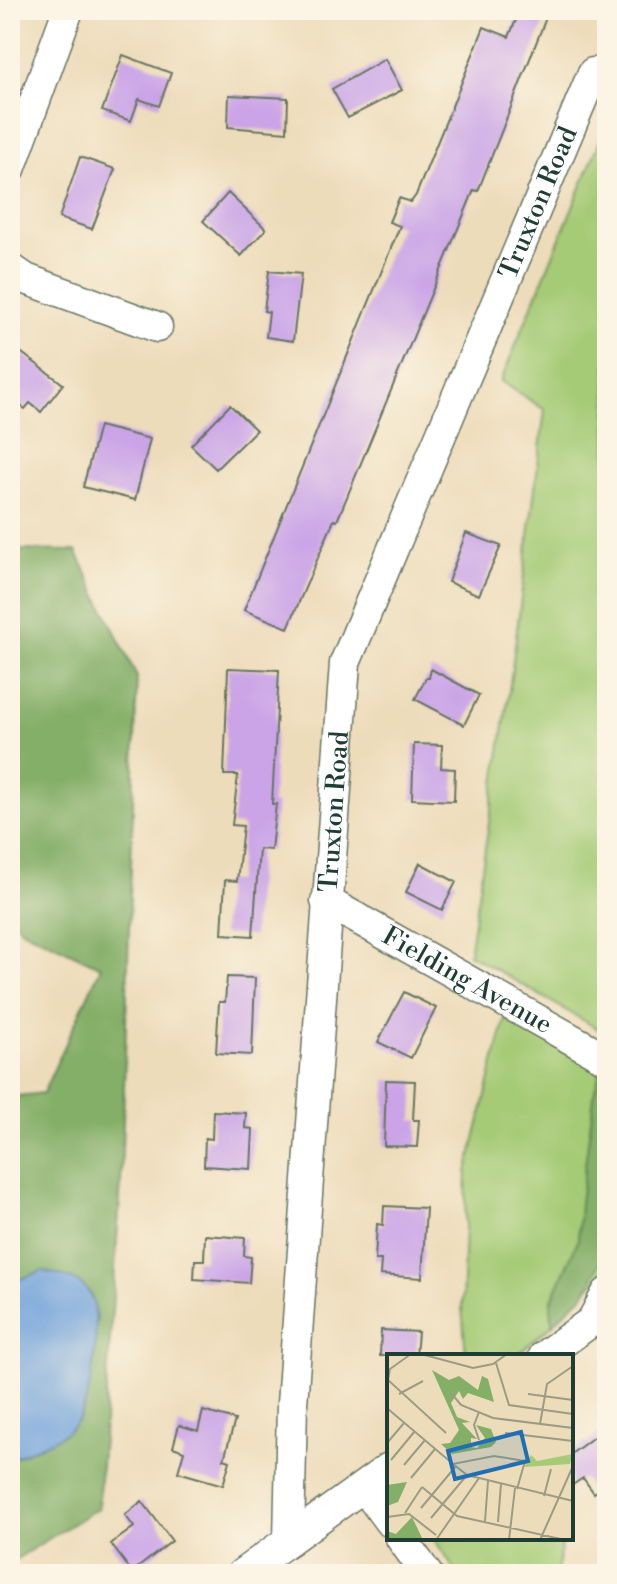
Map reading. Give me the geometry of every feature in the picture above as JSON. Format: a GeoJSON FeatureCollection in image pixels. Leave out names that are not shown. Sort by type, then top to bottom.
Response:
{"type":"FeatureCollection","features":[{"type":"Feature","properties":{"kind":"street"},"geometry":{"type":"LineString","coordinates":[[10,169],[68,10]]}},
{"type":"Feature","properties":{"kind":"street","name":"Truxton Road"},"geometry":{"type":"LineString","coordinates":[[289,1540],[292,1404],[345,663],[600,77]]}},
{"type":"Feature","properties":{"kind":"street"},"geometry":{"type":"LineString","coordinates":[[10,268],[26,279],[157,327]]}},
{"type":"Feature","properties":{"kind":"street","name":"Fielding Avenue"},"geometry":{"type":"LineString","coordinates":[[326,901],[607,1059]]}},
{"type":"Feature","properties":{"kind":"street"},"geometry":{"type":"LineString","coordinates":[[549,1354],[599,1332],[607,1293]]}},
{"type":"Feature","properties":{"kind":"street"},"geometry":{"type":"LineString","coordinates":[[242,1574],[387,1470]]}},
{"type":"Feature","properties":{"kind":"street"},"geometry":{"type":"LineString","coordinates":[[364,1487],[387,1518]]}},
{"type":"Feature","properties":{"kind":"street"},"geometry":{"type":"LineString","coordinates":[[402,1540],[427,1574]]}},
{"type":"Feature","properties":{"kind":"green space"},"geometry":{"type":"Polygon","coordinates":[[[607,124],[607,1034],[469,954],[509,692],[545,410],[501,381],[607,124]]]}},
{"type":"Feature","properties":{"kind":"green space"},"geometry":{"type":"Polygon","coordinates":[[[10,550],[76,551],[137,677],[121,1183],[98,1508],[10,1563],[10,1460],[51,1441],[88,1393],[97,1317],[91,1294],[42,1271],[10,1283],[10,1097],[43,1093],[101,967],[23,930],[10,917],[10,550]]]}},
{"type":"Feature","properties":{"kind":"green space"},"geometry":{"type":"Polygon","coordinates":[[[505,1018],[607,1070],[607,1269],[552,1325],[517,1354],[466,1354],[462,1307],[467,1172],[505,1018]]]}},
{"type":"Feature","properties":{"kind":"green space"},"geometry":{"type":"Polygon","coordinates":[[[602,1068],[607,1070],[607,1249],[585,1293],[552,1325],[551,1302],[578,1240],[595,1089],[602,1068]]]}},
{"type":"Feature","properties":{"kind":"green space"},"geometry":{"type":"Polygon","coordinates":[[[434,1540],[562,1540],[557,1574],[458,1574],[434,1540]]]}},
{"type":"Feature","properties":{"kind":"water"},"geometry":{"type":"Polygon","coordinates":[[[42,1271],[75,1280],[90,1294],[94,1305],[96,1338],[88,1395],[72,1427],[10,1460],[10,1283],[42,1271]]]}},
{"type":"Feature","properties":{"kind":"building"},"geometry":{"type":"Polygon","coordinates":[[[520,10],[549,10],[478,191],[474,190],[337,521],[334,520],[288,628],[244,610],[400,226],[389,222],[399,198],[411,202],[416,195],[484,27],[509,37],[520,10]]]}},
{"type":"Feature","properties":{"kind":"building"},"geometry":{"type":"Polygon","coordinates":[[[123,55],[171,73],[159,106],[139,99],[131,121],[102,111],[123,55]]]}},
{"type":"Feature","properties":{"kind":"building"},"geometry":{"type":"Polygon","coordinates":[[[385,59],[402,90],[348,118],[332,89],[385,59]]]}},
{"type":"Feature","properties":{"kind":"building"},"geometry":{"type":"Polygon","coordinates":[[[229,95],[288,98],[287,132],[228,127],[229,95]]]}},
{"type":"Feature","properties":{"kind":"building"},"geometry":{"type":"Polygon","coordinates":[[[80,157],[115,169],[92,229],[59,218],[80,157]]]}},
{"type":"Feature","properties":{"kind":"building"},"geometry":{"type":"Polygon","coordinates":[[[228,193],[266,229],[241,256],[203,221],[228,193]]]}},
{"type":"Feature","properties":{"kind":"building"},"geometry":{"type":"Polygon","coordinates":[[[269,271],[301,274],[293,341],[266,337],[269,312],[264,311],[269,271]]]}},
{"type":"Feature","properties":{"kind":"building"},"geometry":{"type":"Polygon","coordinates":[[[10,344],[63,384],[41,412],[30,403],[25,409],[10,398],[10,344]]]}},
{"type":"Feature","properties":{"kind":"building"},"geometry":{"type":"Polygon","coordinates":[[[230,405],[256,430],[216,469],[191,445],[230,405]]]}},
{"type":"Feature","properties":{"kind":"building"},"geometry":{"type":"Polygon","coordinates":[[[99,426],[150,439],[135,500],[83,487],[99,426]]]}},
{"type":"Feature","properties":{"kind":"building"},"geometry":{"type":"Polygon","coordinates":[[[466,533],[501,546],[479,595],[448,582],[466,533]]]}},
{"type":"Feature","properties":{"kind":"building"},"geometry":{"type":"Polygon","coordinates":[[[228,668],[279,670],[272,804],[276,804],[271,850],[259,849],[253,936],[222,934],[225,880],[237,881],[243,826],[232,825],[238,775],[224,775],[228,668]]]}},
{"type":"Feature","properties":{"kind":"building"},"geometry":{"type":"Polygon","coordinates":[[[431,669],[479,695],[464,725],[415,699],[426,678],[429,678],[431,669]]]}},
{"type":"Feature","properties":{"kind":"building"},"geometry":{"type":"Polygon","coordinates":[[[414,744],[442,745],[441,768],[455,769],[454,801],[412,799],[414,744]]]}},
{"type":"Feature","properties":{"kind":"building"},"geometry":{"type":"Polygon","coordinates":[[[420,863],[456,882],[442,910],[406,892],[420,863]]]}},
{"type":"Feature","properties":{"kind":"building"},"geometry":{"type":"Polygon","coordinates":[[[227,977],[255,978],[252,1055],[216,1053],[219,1002],[225,1002],[227,977]]]}},
{"type":"Feature","properties":{"kind":"building"},"geometry":{"type":"Polygon","coordinates":[[[404,992],[436,1008],[411,1058],[378,1042],[404,992]]]}},
{"type":"Feature","properties":{"kind":"building"},"geometry":{"type":"Polygon","coordinates":[[[386,1080],[415,1081],[413,1120],[419,1120],[417,1147],[384,1146],[386,1080]]]}},
{"type":"Feature","properties":{"kind":"building"},"geometry":{"type":"Polygon","coordinates":[[[213,1111],[246,1113],[245,1128],[253,1129],[251,1169],[204,1166],[205,1138],[212,1139],[213,1111]]]}},
{"type":"Feature","properties":{"kind":"building"},"geometry":{"type":"Polygon","coordinates":[[[384,1206],[426,1208],[422,1278],[380,1275],[381,1260],[375,1260],[377,1224],[383,1225],[384,1206]]]}},
{"type":"Feature","properties":{"kind":"building"},"geometry":{"type":"Polygon","coordinates":[[[205,1235],[245,1238],[244,1256],[251,1257],[249,1283],[194,1279],[195,1260],[204,1260],[205,1235]]]}},
{"type":"Feature","properties":{"kind":"building"},"geometry":{"type":"Polygon","coordinates":[[[381,1330],[418,1332],[416,1354],[380,1356],[381,1330]]]}},
{"type":"Feature","properties":{"kind":"building"},"geometry":{"type":"Polygon","coordinates":[[[203,1411],[235,1420],[224,1459],[230,1461],[223,1485],[178,1472],[184,1451],[173,1447],[179,1425],[198,1431],[203,1411]]]}},
{"type":"Feature","properties":{"kind":"building"},"geometry":{"type":"Polygon","coordinates":[[[607,1427],[607,1484],[594,1493],[583,1478],[573,1485],[573,1452],[607,1427]]]}},
{"type":"Feature","properties":{"kind":"building"},"geometry":{"type":"Polygon","coordinates":[[[142,1501],[172,1541],[132,1572],[111,1544],[134,1527],[125,1515],[142,1501]]]}}]}
